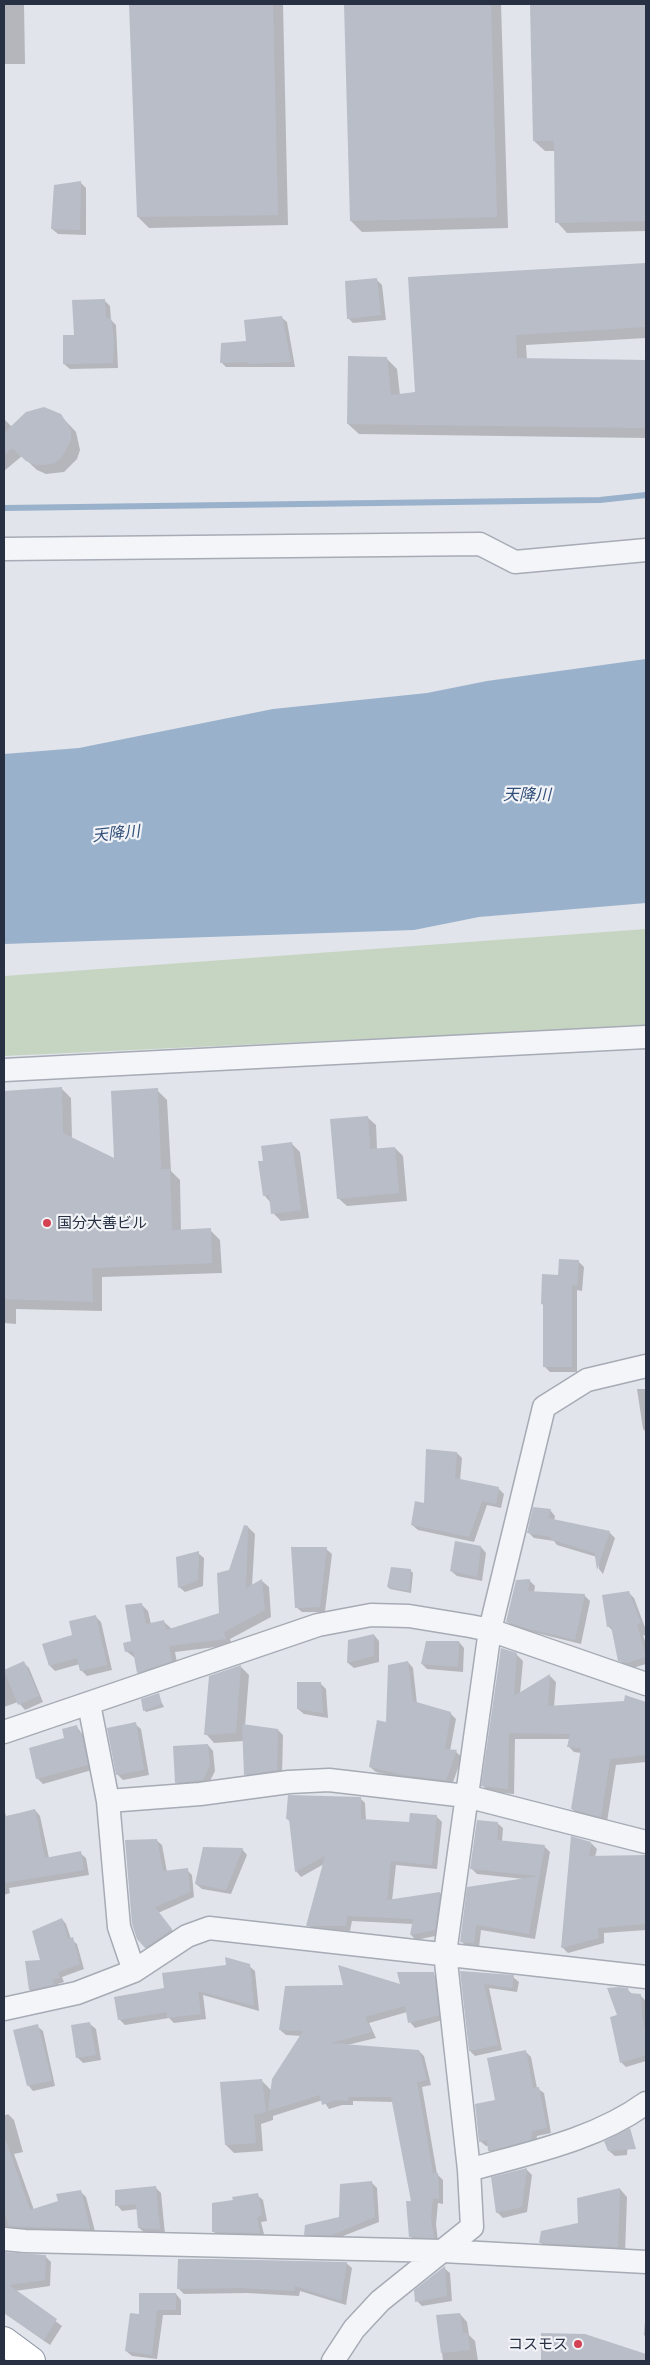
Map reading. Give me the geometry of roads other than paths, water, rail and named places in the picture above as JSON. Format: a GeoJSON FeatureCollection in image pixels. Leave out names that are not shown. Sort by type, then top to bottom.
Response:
{"type":"FeatureCollection","features":[{"type":"Feature","properties":{"kind":"highway"},"geometry":{"type":"LineString","coordinates":[[4,2341],[31,2361]]}},
{"type":"Feature","properties":{"kind":"street"},"geometry":{"type":"LineString","coordinates":[[4,548],[480,544],[515,562],[646,550]]}},
{"type":"Feature","properties":{"kind":"street"},"geometry":{"type":"LineString","coordinates":[[4,1070],[646,1037]]}},
{"type":"Feature","properties":{"kind":"street"},"geometry":{"type":"LineString","coordinates":[[333,2361],[354,2329],[380,2300],[443,2252],[472,2227],[469,2170],[445,1953],[490,1630],[544,1407],[587,1380],[646,1366]]}},
{"type":"Feature","properties":{"kind":"street"},"geometry":{"type":"LineString","coordinates":[[4,1732],[318,1626],[371,1615],[409,1616],[490,1630],[646,1684]]}},
{"type":"Feature","properties":{"kind":"street"},"geometry":{"type":"LineString","coordinates":[[89,1704],[108,1801],[119,1927],[134,1971]]}},
{"type":"Feature","properties":{"kind":"street"},"geometry":{"type":"LineString","coordinates":[[108,1801],[200,1794],[289,1782],[330,1780],[466,1796],[646,1842]]}},
{"type":"Feature","properties":{"kind":"street"},"geometry":{"type":"LineString","coordinates":[[4,2009],[77,1993],[134,1971],[187,1936],[209,1928],[646,1977]]}},
{"type":"Feature","properties":{"kind":"street"},"geometry":{"type":"LineString","coordinates":[[469,2170],[581,2138],[635,2111],[646,2103]]}},
{"type":"Feature","properties":{"kind":"street"},"geometry":{"type":"LineString","coordinates":[[4,2238],[25,2241],[443,2252],[646,2262]]}},
{"type":"Feature","properties":{"kind":"water","name":"天降川"},"geometry":{"type":"Polygon","coordinates":[[[646,659],[646,903],[479,917],[414,930],[4,944],[4,754],[79,748],[273,709],[427,693],[487,681],[646,659]]]}},
{"type":"Feature","properties":{"kind":"waterway"},"geometry":{"type":"LineString","coordinates":[[4,508],[600,500],[646,495]]}},
{"type":"Feature","properties":{"kind":"place","name":"国分大善ビル"},"geometry":{"type":"Point","coordinates":[47,1223]}},
{"type":"Feature","properties":{"kind":"place","name":"コスモス"},"geometry":{"type":"Point","coordinates":[578,2344]}}]}
